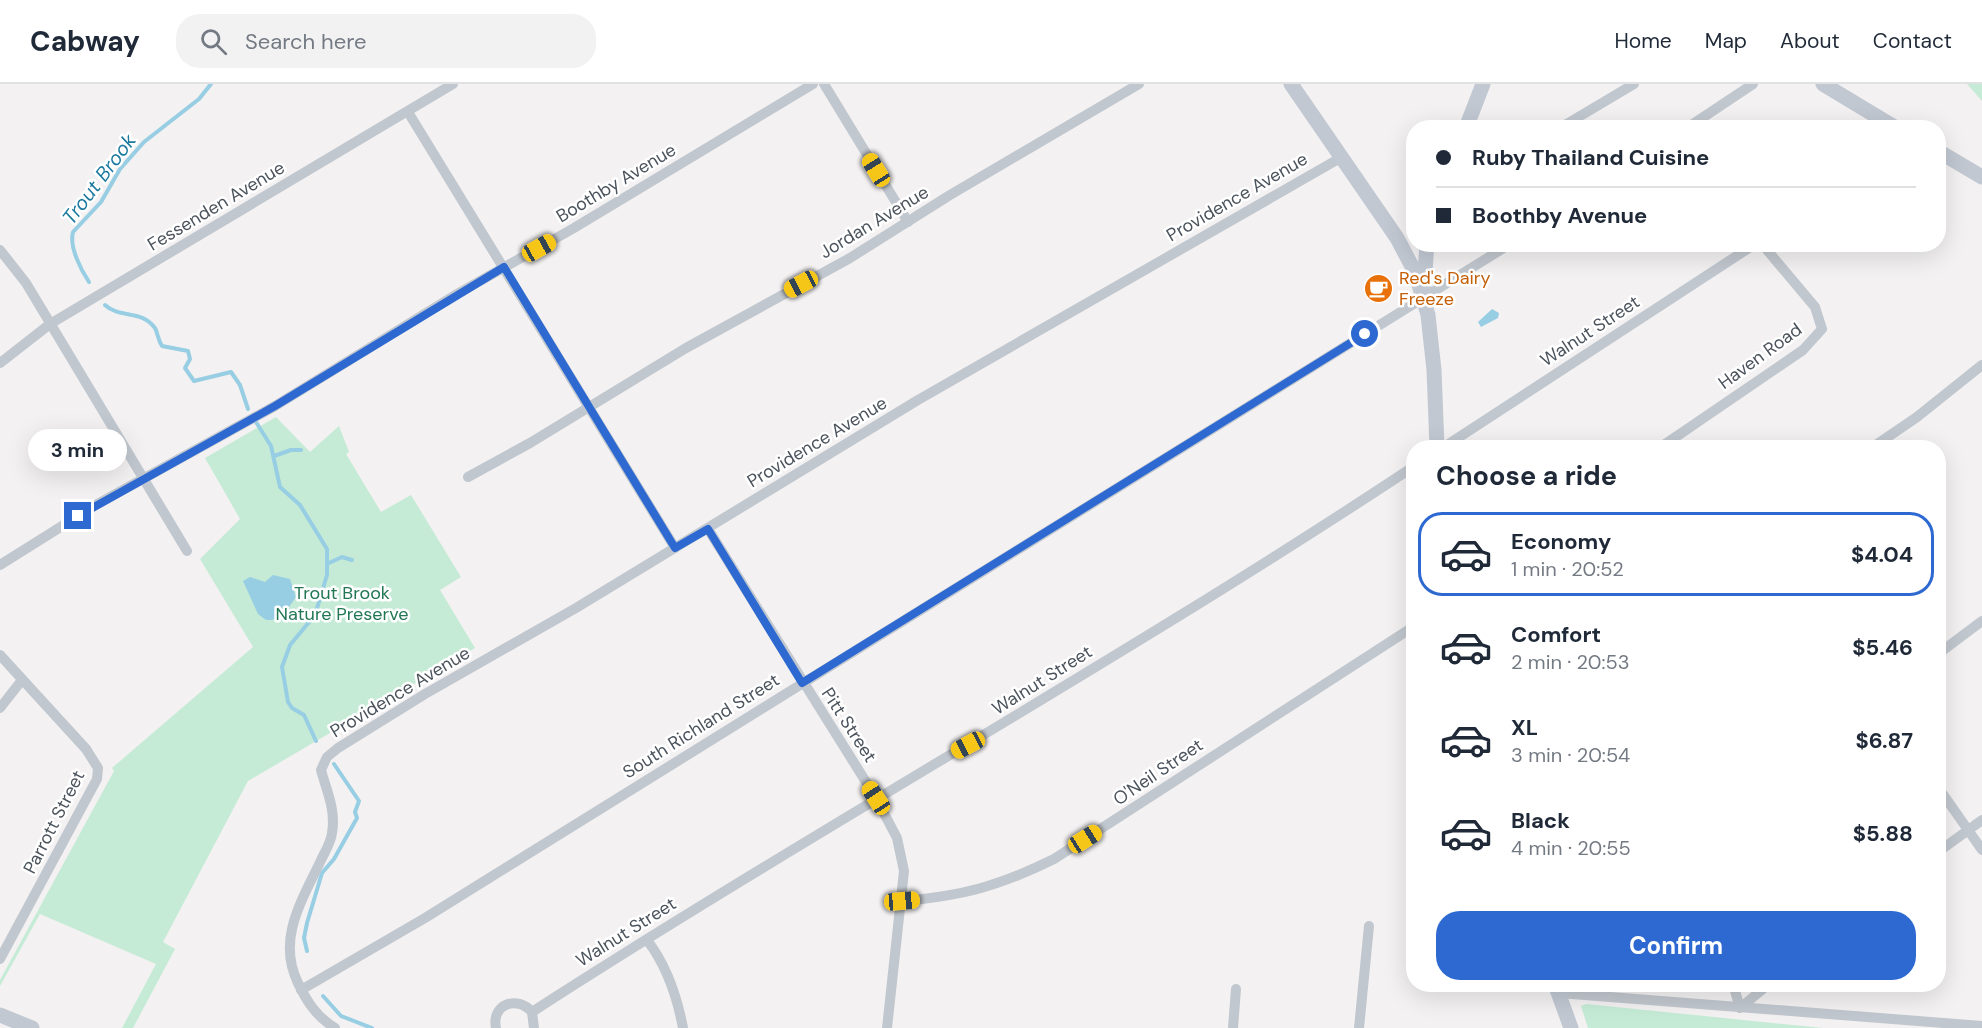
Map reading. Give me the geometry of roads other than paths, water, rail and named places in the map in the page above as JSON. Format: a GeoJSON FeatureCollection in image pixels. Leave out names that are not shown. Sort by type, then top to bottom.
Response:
{"type":"FeatureCollection","features":[{"type":"Feature","properties":{"kind":"street","name":"Fessenden Avenue"},"geometry":{"type":"LineString","coordinates":[[0,363],[50,324],[453,84]]}},
{"type":"Feature","properties":{"kind":"street","name":"Boothby Avenue"},"geometry":{"type":"LineString","coordinates":[[0,565],[142,479],[275,406],[813,84]]}},
{"type":"Feature","properties":{"kind":"street"},"geometry":{"type":"LineString","coordinates":[[824,84],[908,222]]}},
{"type":"Feature","properties":{"kind":"street","name":"Jordan Avenue"},"geometry":{"type":"LineString","coordinates":[[468,477],[588,409],[686,348],[850,258],[1139,84]]}},
{"type":"Feature","properties":{"kind":"street"},"geometry":{"type":"LineString","coordinates":[[1291,84],[1397,238],[1415,272],[1428,315],[1434,370],[1437,440]]}},
{"type":"Feature","properties":{"kind":"street"},"geometry":{"type":"LineString","coordinates":[[1469,120],[1483,84]]}},
{"type":"Feature","properties":{"kind":"street"},"geometry":{"type":"LineString","coordinates":[[1573,120],[1634,84]]}},
{"type":"Feature","properties":{"kind":"street"},"geometry":{"type":"LineString","coordinates":[[1699,120],[1753,84]]}},
{"type":"Feature","properties":{"kind":"street"},"geometry":{"type":"LineString","coordinates":[[1823,84],[1883,120]]}},
{"type":"Feature","properties":{"kind":"street"},"geometry":{"type":"LineString","coordinates":[[408,112],[675,548]]}},
{"type":"Feature","properties":{"kind":"street"},"geometry":{"type":"LineString","coordinates":[[1946,156],[1982,177]]}},
{"type":"Feature","properties":{"kind":"street","name":"Providence Avenue"},"geometry":{"type":"LineString","coordinates":[[301,990],[291,969],[288,945],[297,911],[332,836],[334,816],[321,770],[327,757],[362,731],[708,529],[918,400],[1342,157]]}},
{"type":"Feature","properties":{"kind":"street"},"geometry":{"type":"LineString","coordinates":[[0,250],[26,283],[187,551]]}},
{"type":"Feature","properties":{"kind":"street"},"geometry":{"type":"LineString","coordinates":[[1423,298],[1426,252]]}},
{"type":"Feature","properties":{"kind":"street","name":"South Richland Street"},"geometry":{"type":"LineString","coordinates":[[301,990],[425,918],[1497,252]]}},
{"type":"Feature","properties":{"kind":"street","name":"Walnut Street"},"geometry":{"type":"LineString","coordinates":[[1455,440],[1743,252]]}},
{"type":"Feature","properties":{"kind":"street","name":"Haven Road"},"geometry":{"type":"LineString","coordinates":[[1671,440],[1803,350],[1822,329],[1815,307],[1769,252]]}},
{"type":"Feature","properties":{"kind":"street"},"geometry":{"type":"LineString","coordinates":[[1883,440],[1917,417],[1982,365]]}},
{"type":"Feature","properties":{"kind":"street","name":"Walnut Street"},"geometry":{"type":"LineString","coordinates":[[532,1012],[876,798],[1005,723],[1406,471]]}},
{"type":"Feature","properties":{"kind":"street","name":"Pitt Street"},"geometry":{"type":"LineString","coordinates":[[708,529],[802,683],[876,798],[897,837],[904,871],[887,1028]]}},
{"type":"Feature","properties":{"kind":"street"},"geometry":{"type":"LineString","coordinates":[[1946,648],[1982,621]]}},
{"type":"Feature","properties":{"kind":"street","name":"O'Neil Street"},"geometry":{"type":"LineString","coordinates":[[902,901],[951,897],[986,889],[1054,859],[1406,632]]}},
{"type":"Feature","properties":{"kind":"street","name":"Parrott Street"},"geometry":{"type":"LineString","coordinates":[[0,655],[86,749],[98,768],[97,779],[0,958]]}},
{"type":"Feature","properties":{"kind":"street"},"geometry":{"type":"LineString","coordinates":[[0,708],[22,680]]}},
{"type":"Feature","properties":{"kind":"street"},"geometry":{"type":"LineString","coordinates":[[1946,799],[1982,850]]}},
{"type":"Feature","properties":{"kind":"street"},"geometry":{"type":"LineString","coordinates":[[1946,846],[1982,820]]}},
{"type":"Feature","properties":{"kind":"street"},"geometry":{"type":"LineString","coordinates":[[1359,1028],[1369,926]]}},
{"type":"Feature","properties":{"kind":"street"},"geometry":{"type":"LineString","coordinates":[[647,940],[661,958],[672,985],[682,1028]]}},
{"type":"Feature","properties":{"kind":"street"},"geometry":{"type":"LineString","coordinates":[[1233,1028],[1236,989]]}},
{"type":"Feature","properties":{"kind":"street"},"geometry":{"type":"LineString","coordinates":[[301,990],[314,1012],[335,1028]]}},
{"type":"Feature","properties":{"kind":"street"},"geometry":{"type":"LineString","coordinates":[[1558,992],[1571,1028]]}},
{"type":"Feature","properties":{"kind":"street"},"geometry":{"type":"LineString","coordinates":[[1586,992],[1895,1024],[1982,1026]]}},
{"type":"Feature","properties":{"kind":"street"},"geometry":{"type":"LineString","coordinates":[[1735,992],[1740,1008]]}},
{"type":"Feature","properties":{"kind":"street"},"geometry":{"type":"LineString","coordinates":[[1740,1008],[1759,992]]}},
{"type":"Feature","properties":{"kind":"street"},"geometry":{"type":"LineString","coordinates":[[496,1028],[497,1012],[510,1002],[522,1003],[532,1012],[534,1028]]}},
{"type":"Feature","properties":{"kind":"street"},"geometry":{"type":"LineString","coordinates":[[0,1015],[32,1028]]}},
{"type":"Feature","properties":{"kind":"water"},"geometry":{"type":"Polygon","coordinates":[[[1492,309],[1499,313],[1498,318],[1481,327],[1478,322],[1492,309]]]}},
{"type":"Feature","properties":{"kind":"water"},"geometry":{"type":"Polygon","coordinates":[[[273,575],[290,579],[296,597],[281,616],[277,619],[266,620],[258,614],[243,581],[250,577],[265,582],[273,575]]]}},
{"type":"Feature","properties":{"kind":"waterway","name":"Trout Brook"},"geometry":{"type":"LineString","coordinates":[[89,282],[74,251],[73,232],[101,202],[120,169],[144,142],[199,99],[211,84]]}},
{"type":"Feature","properties":{"kind":"waterway","name":"Trout Brook"},"geometry":{"type":"LineString","coordinates":[[105,305],[117,312],[137,316],[149,322],[155,328],[162,346],[188,351],[190,359],[185,368],[194,381],[231,372],[240,385],[248,409]]}},
{"type":"Feature","properties":{"kind":"waterway","name":"Trout Brook"},"geometry":{"type":"LineString","coordinates":[[256,422],[271,446],[280,487],[300,505],[327,549],[327,575],[315,615],[290,645],[282,667],[288,702],[292,708],[304,715],[316,741]]}},
{"type":"Feature","properties":{"kind":"waterway"},"geometry":{"type":"LineString","coordinates":[[274,456],[291,450],[301,450]]}},
{"type":"Feature","properties":{"kind":"waterway"},"geometry":{"type":"LineString","coordinates":[[329,563],[342,557],[352,560]]}},
{"type":"Feature","properties":{"kind":"waterway","name":"Trout Brook"},"geometry":{"type":"LineString","coordinates":[[307,951],[304,938],[322,873],[334,859],[357,818],[355,812],[359,801],[334,764]]}},
{"type":"Feature","properties":{"kind":"waterway","name":"Trout Brook"},"geometry":{"type":"LineString","coordinates":[[323,996],[341,1016],[372,1028]]}},
{"type":"Feature","properties":{"kind":"place","name":"Red's Dairy Freeze"},"geometry":{"type":"Point","coordinates":[1378,288]}},
{"type":"Feature","properties":{"kind":"park label","name":"Trout Brook Nature Preserve"},"geometry":{"type":"Point","coordinates":[342,603]}}]}
